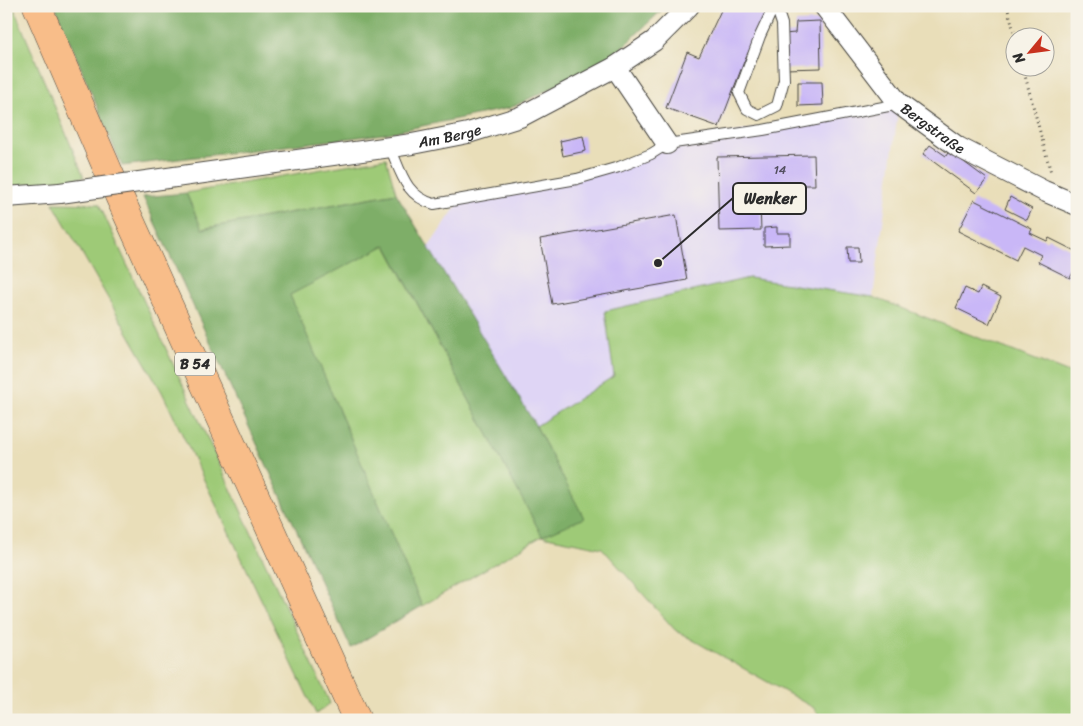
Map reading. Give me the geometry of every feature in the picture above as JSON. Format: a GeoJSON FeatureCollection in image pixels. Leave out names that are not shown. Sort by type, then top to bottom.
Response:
{"type":"FeatureCollection","features":[{"type":"Feature","properties":{"kind":"highway","name":"B 54"},"geometry":{"type":"LineString","coordinates":[[37,6],[124,207],[357,720]]}},
{"type":"Feature","properties":{"kind":"street","name":"Am Berge"},"geometry":{"type":"LineString","coordinates":[[6,197],[60,194],[390,147],[468,132],[520,116],[615,67],[654,41],[689,6]]}},
{"type":"Feature","properties":{"kind":"street","name":"Bergstraße"},"geometry":{"type":"LineString","coordinates":[[824,6],[899,104],[958,147],[1057,197],[1077,205]]}},
{"type":"Feature","properties":{"kind":"street"},"geometry":{"type":"LineString","coordinates":[[615,67],[667,144]]}},
{"type":"Feature","properties":{"kind":"lane"},"geometry":{"type":"LineString","coordinates":[[759,115],[746,109],[739,93],[757,44],[775,6]]}},
{"type":"Feature","properties":{"kind":"lane"},"geometry":{"type":"LineString","coordinates":[[759,115],[777,106],[784,80],[782,24],[775,6]]}},
{"type":"Feature","properties":{"kind":"lane"},"geometry":{"type":"LineString","coordinates":[[390,147],[405,183],[422,201],[434,204],[577,179],[619,168],[651,154],[667,144],[763,130],[899,104]]}},
{"type":"Feature","properties":{"kind":"lane"},"geometry":{"type":"LineString","coordinates":[[759,115],[763,130]]}},
{"type":"Feature","properties":{"kind":"path"},"geometry":{"type":"LineString","coordinates":[[1007,6],[1013,28]]}},
{"type":"Feature","properties":{"kind":"path"},"geometry":{"type":"LineString","coordinates":[[1026,78],[1057,197]]}},
{"type":"Feature","properties":{"kind":"shaded area"},"geometry":{"type":"Polygon","coordinates":[[[899,104],[873,297],[749,278],[605,311],[614,376],[536,426],[428,248],[460,201],[577,179],[667,144],[899,104]]]}},
{"type":"Feature","properties":{"kind":"green space"},"geometry":{"type":"Polygon","coordinates":[[[6,6],[13,6],[84,177],[6,187],[6,6]]]}},
{"type":"Feature","properties":{"kind":"green space"},"geometry":{"type":"Polygon","coordinates":[[[55,6],[666,6],[608,61],[510,108],[383,134],[122,166],[55,6]]]}},
{"type":"Feature","properties":{"kind":"green space"},"geometry":{"type":"Polygon","coordinates":[[[386,158],[396,193],[201,229],[186,193],[386,158]]]}},
{"type":"Feature","properties":{"kind":"green space"},"geometry":{"type":"Polygon","coordinates":[[[186,193],[202,229],[396,193],[536,426],[584,518],[542,536],[386,245],[290,295],[422,606],[351,648],[143,197],[186,193]]]}},
{"type":"Feature","properties":{"kind":"green space"},"geometry":{"type":"Polygon","coordinates":[[[53,203],[99,204],[330,703],[316,714],[162,392],[53,203]]]}},
{"type":"Feature","properties":{"kind":"green space"},"geometry":{"type":"Polygon","coordinates":[[[385,244],[542,535],[583,518],[536,426],[614,376],[605,311],[749,278],[873,297],[1077,376],[1077,720],[822,720],[814,708],[675,630],[602,548],[542,536],[422,606],[289,295],[385,244]]]}},
{"type":"Feature","properties":{"kind":"building"},"geometry":{"type":"Polygon","coordinates":[[[723,6],[771,6],[745,59],[719,127],[666,108],[687,52],[699,57],[723,6]]]}},
{"type":"Feature","properties":{"kind":"building"},"geometry":{"type":"Polygon","coordinates":[[[820,21],[821,68],[785,69],[784,34],[795,33],[796,22],[820,21]]]}},
{"type":"Feature","properties":{"kind":"building"},"geometry":{"type":"Polygon","coordinates":[[[798,82],[822,82],[823,105],[798,106],[798,82]]]}},
{"type":"Feature","properties":{"kind":"building"},"geometry":{"type":"Polygon","coordinates":[[[583,136],[586,151],[563,156],[560,141],[583,136]]]}},
{"type":"Feature","properties":{"kind":"building"},"geometry":{"type":"Polygon","coordinates":[[[930,145],[946,156],[949,151],[987,179],[976,193],[923,154],[930,145]]]}},
{"type":"Feature","properties":{"kind":"building"},"geometry":{"type":"Polygon","coordinates":[[[814,155],[815,185],[773,185],[773,194],[746,194],[746,207],[760,206],[761,230],[719,231],[717,157],[814,155]]]}},
{"type":"Feature","properties":{"kind":"building"},"geometry":{"type":"Polygon","coordinates":[[[1010,197],[1032,209],[1027,220],[1005,209],[1010,197]]]}},
{"type":"Feature","properties":{"kind":"building"},"geometry":{"type":"Polygon","coordinates":[[[974,200],[1032,229],[1030,233],[1047,241],[1049,238],[1077,252],[1077,265],[1070,278],[1038,262],[1041,255],[1023,246],[1016,260],[958,231],[974,200]]]}},
{"type":"Feature","properties":{"kind":"building"},"geometry":{"type":"Polygon","coordinates":[[[676,215],[687,280],[552,304],[540,239],[676,215]]]}},
{"type":"Feature","properties":{"kind":"building"},"geometry":{"type":"Polygon","coordinates":[[[777,227],[777,233],[790,233],[790,245],[764,246],[764,228],[777,227]]]}},
{"type":"Feature","properties":{"kind":"building"},"geometry":{"type":"Polygon","coordinates":[[[847,247],[858,247],[859,263],[848,263],[847,247]]]}},
{"type":"Feature","properties":{"kind":"building"},"geometry":{"type":"Polygon","coordinates":[[[981,287],[1001,297],[989,324],[956,308],[965,288],[978,294],[981,287]]]}},
{"type":"Feature","properties":{"kind":"place","name":"Wenker"},"geometry":{"type":"Point","coordinates":[658,263]}}]}
